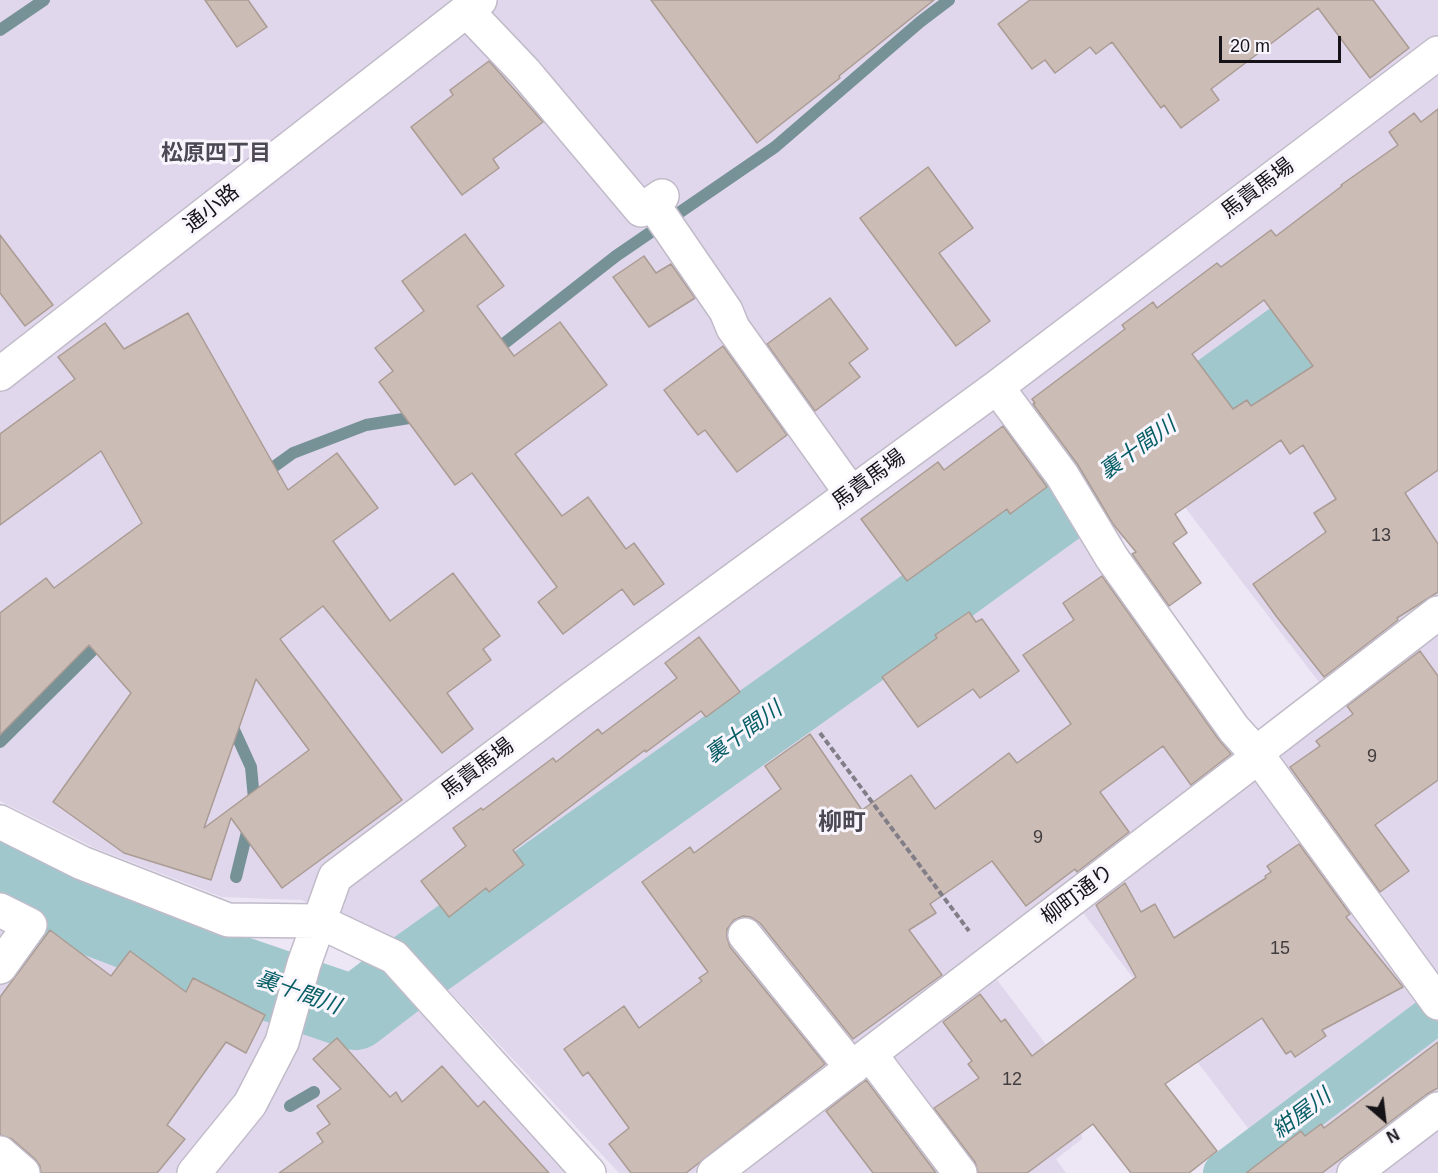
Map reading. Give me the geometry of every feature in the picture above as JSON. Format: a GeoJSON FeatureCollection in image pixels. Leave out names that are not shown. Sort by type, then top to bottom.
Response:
{"type":"FeatureCollection","features":[{"type":"Feature","properties":{"kind":"street"},"geometry":{"type":"LineString","coordinates":[[473,5],[525,72],[641,210],[657,200],[675,236],[726,310],[733,328],[851,493]]}},
{"type":"Feature","properties":{"kind":"street","name":"通小路"},"geometry":{"type":"LineString","coordinates":[[0,374],[473,5]]}},
{"type":"Feature","properties":{"kind":"street","name":"馬責馬場"},"geometry":{"type":"LineString","coordinates":[[194,1173],[250,1104],[282,1042],[304,964],[335,877],[574,697],[997,387],[1438,53]]}},
{"type":"Feature","properties":{"kind":"street"},"geometry":{"type":"LineString","coordinates":[[997,387],[1062,475],[1112,558],[1234,729],[1256,753],[1434,998]]}},
{"type":"Feature","properties":{"kind":"street","name":"柳町通り"},"geometry":{"type":"LineString","coordinates":[[714,1173],[1249,764],[1256,753],[1438,613]]}},
{"type":"Feature","properties":{"kind":"street"},"geometry":{"type":"LineString","coordinates":[[0,822],[82,863],[228,920],[318,921],[394,957],[590,1173]]}},
{"type":"Feature","properties":{"kind":"street"},"geometry":{"type":"LineString","coordinates":[[0,910],[30,924],[0,966]]}},
{"type":"Feature","properties":{"kind":"street"},"geometry":{"type":"LineString","coordinates":[[745,935],[960,1173]]}},
{"type":"Feature","properties":{"kind":"street"},"geometry":{"type":"LineString","coordinates":[[1354,1173],[1438,1109]]}},
{"type":"Feature","properties":{"kind":"street"},"geometry":{"type":"LineString","coordinates":[[0,1153],[23,1173]]}},
{"type":"Feature","properties":{"kind":"path"},"geometry":{"type":"LineString","coordinates":[[820,733],[991,961]]}},
{"type":"Feature","properties":{"kind":"shaded area"},"geometry":{"type":"Polygon","coordinates":[[[0,0],[460,0],[0,361],[0,0]]]}},
{"type":"Feature","properties":{"kind":"shaded area"},"geometry":{"type":"Polygon","coordinates":[[[499,0],[1438,0],[1438,208],[1101,458],[415,947],[301,900],[222,897],[95,848],[0,801],[0,389],[499,0]]]}},
{"type":"Feature","properties":{"kind":"shaded area"},"geometry":{"type":"Polygon","coordinates":[[[1438,247],[1438,598],[1322,686],[1177,497],[1115,544],[1090,503],[1304,349],[1438,247]]]}},
{"type":"Feature","properties":{"kind":"shaded area"},"geometry":{"type":"Polygon","coordinates":[[[1074,514],[1242,757],[694,1173],[619,1173],[441,982],[608,861],[921,624],[1074,514]]]}},
{"type":"Feature","properties":{"kind":"shaded area"},"geometry":{"type":"Polygon","coordinates":[[[1438,635],[1438,984],[1279,769],[1282,755],[1438,635]]]}},
{"type":"Feature","properties":{"kind":"shaded area"},"geometry":{"type":"Polygon","coordinates":[[[1258,773],[1423,1008],[1254,1136],[1081,910],[1258,773]]]}},
{"type":"Feature","properties":{"kind":"shaded area"},"geometry":{"type":"Polygon","coordinates":[[[0,889],[79,930],[358,1034],[407,994],[572,1173],[37,1173],[0,1138],[0,889]]]}},
{"type":"Feature","properties":{"kind":"shaded area"},"geometry":{"type":"Polygon","coordinates":[[[994,976],[1079,1088],[1082,1139],[1056,1159],[1066,1173],[736,1173],[994,976]]]}},
{"type":"Feature","properties":{"kind":"shaded area"},"geometry":{"type":"Polygon","coordinates":[[[1436,1027],[1438,1030],[1438,1102],[1345,1173],[1237,1173],[1436,1027]]]}},
{"type":"Feature","properties":{"kind":"shaded area"},"geometry":{"type":"Polygon","coordinates":[[[1438,1121],[1438,1173],[1371,1173],[1438,1121]]]}},
{"type":"Feature","properties":{"kind":"building"},"geometry":{"type":"Polygon","coordinates":[[[205,0],[248,0],[267,27],[237,47],[205,0]]]}},
{"type":"Feature","properties":{"kind":"building"},"geometry":{"type":"Polygon","coordinates":[[[651,0],[934,0],[757,143],[651,0]]]}},
{"type":"Feature","properties":{"kind":"building"},"geometry":{"type":"Polygon","coordinates":[[[1030,0],[1373,0],[1409,48],[1370,78],[1318,8],[1211,89],[1219,100],[1181,128],[1164,105],[1161,108],[1112,42],[1096,54],[1090,47],[1055,73],[1045,60],[1032,69],[998,24],[1030,0]]]}},
{"type":"Feature","properties":{"kind":"building"},"geometry":{"type":"Polygon","coordinates":[[[489,61],[543,122],[493,159],[499,168],[462,195],[411,127],[453,95],[450,90],[489,61]]]}},
{"type":"Feature","properties":{"kind":"building"},"geometry":{"type":"Polygon","coordinates":[[[1438,109],[1438,470],[1405,493],[1438,544],[1438,592],[1397,618],[1398,620],[1324,677],[1253,584],[1326,532],[1314,513],[1336,499],[1303,445],[1290,454],[1281,440],[1175,514],[1187,533],[1173,543],[1201,583],[1169,606],[1132,554],[1136,552],[1113,524],[1078,465],[1033,404],[1035,403],[1032,399],[1125,329],[1122,325],[1153,302],[1157,308],[1217,263],[1221,267],[1271,230],[1276,236],[1341,185],[1398,145],[1389,132],[1414,113],[1421,122],[1438,109]],[[1264,300],[1192,354],[1233,409],[1247,400],[1251,406],[1313,366],[1264,300]]]}},
{"type":"Feature","properties":{"kind":"building"},"geometry":{"type":"Polygon","coordinates":[[[928,167],[973,228],[939,253],[990,321],[956,346],[860,218],[928,167]]]}},
{"type":"Feature","properties":{"kind":"building"},"geometry":{"type":"Polygon","coordinates":[[[465,234],[504,286],[477,306],[514,356],[560,322],[607,385],[515,454],[562,516],[588,497],[626,549],[634,543],[664,584],[634,605],[622,589],[563,634],[538,602],[557,587],[472,473],[455,485],[379,382],[393,371],[375,348],[424,311],[402,281],[465,234]]]}},
{"type":"Feature","properties":{"kind":"building"},"geometry":{"type":"Polygon","coordinates":[[[0,235],[53,305],[25,326],[0,293],[0,235]]]}},
{"type":"Feature","properties":{"kind":"building"},"geometry":{"type":"Polygon","coordinates":[[[644,256],[656,273],[671,264],[695,298],[649,327],[613,277],[644,256]]]}},
{"type":"Feature","properties":{"kind":"building"},"geometry":{"type":"Polygon","coordinates":[[[830,298],[868,349],[849,363],[860,377],[815,411],[767,344],[830,298]]]}},
{"type":"Feature","properties":{"kind":"building"},"geometry":{"type":"Polygon","coordinates":[[[188,313],[288,490],[337,453],[378,508],[333,541],[390,621],[453,573],[500,636],[483,649],[491,660],[447,693],[473,729],[442,753],[323,606],[280,639],[402,800],[282,888],[231,818],[211,880],[124,853],[53,802],[131,693],[89,645],[0,735],[0,613],[46,578],[54,588],[142,523],[101,451],[0,525],[0,434],[75,379],[58,357],[105,323],[124,349],[188,313]],[[256,679],[204,828],[309,750],[256,679]]]}},
{"type":"Feature","properties":{"kind":"building"},"geometry":{"type":"Polygon","coordinates":[[[723,346],[787,435],[737,472],[705,430],[698,435],[664,390],[723,346]]]}},
{"type":"Feature","properties":{"kind":"building"},"geometry":{"type":"Polygon","coordinates":[[[1003,426],[1047,487],[1010,514],[1007,509],[907,581],[861,519],[938,462],[944,470],[1003,426]]]}},
{"type":"Feature","properties":{"kind":"building"},"geometry":{"type":"Polygon","coordinates":[[[1102,576],[1231,754],[1191,785],[1163,746],[1100,792],[1129,832],[1077,872],[1075,869],[1026,906],[992,861],[930,904],[936,913],[909,930],[942,975],[853,1039],[760,923],[751,917],[743,916],[734,920],[727,929],[730,947],[825,1064],[686,1173],[631,1173],[609,1144],[629,1128],[588,1072],[583,1076],[564,1049],[624,1006],[639,1028],[702,981],[699,978],[708,972],[642,882],[690,847],[694,853],[781,789],[765,766],[810,734],[862,810],[911,775],[935,809],[1009,753],[1017,763],[1071,724],[1023,655],[1074,620],[1063,603],[1102,576]]]}},
{"type":"Feature","properties":{"kind":"building"},"geometry":{"type":"Polygon","coordinates":[[[969,612],[976,622],[982,619],[1019,671],[980,698],[973,689],[918,727],[882,677],[937,638],[935,635],[969,612]]]}},
{"type":"Feature","properties":{"kind":"building"},"geometry":{"type":"Polygon","coordinates":[[[699,637],[740,692],[706,717],[701,711],[646,752],[645,750],[513,850],[524,865],[489,892],[486,888],[449,917],[421,881],[466,846],[453,828],[481,808],[483,810],[553,758],[556,762],[598,729],[602,734],[677,678],[665,663],[699,637]]]}},
{"type":"Feature","properties":{"kind":"building"},"geometry":{"type":"Polygon","coordinates":[[[1420,651],[1438,676],[1438,780],[1375,825],[1409,871],[1380,892],[1290,767],[1320,746],[1316,741],[1353,714],[1347,706],[1420,651]]]}},
{"type":"Feature","properties":{"kind":"building"},"geometry":{"type":"Polygon","coordinates":[[[1299,844],[1350,914],[1346,917],[1403,987],[1322,1030],[1326,1036],[1295,1057],[1291,1051],[1286,1054],[1262,1018],[1165,1084],[1217,1151],[1189,1173],[1131,1173],[1093,1124],[1027,1173],[978,1173],[975,1162],[934,1108],[979,1078],[968,1064],[972,1061],[943,1022],[980,994],[1001,1022],[1005,1019],[1032,1056],[1136,977],[1096,905],[1125,883],[1141,912],[1155,904],[1174,938],[1266,878],[1265,876],[1271,872],[1267,866],[1299,844]]]}},
{"type":"Feature","properties":{"kind":"building"},"geometry":{"type":"Polygon","coordinates":[[[50,930],[111,976],[130,951],[186,992],[193,978],[265,1015],[246,1053],[226,1042],[167,1125],[185,1139],[157,1173],[41,1173],[40,1166],[35,1159],[12,1139],[0,1135],[0,997],[50,930]]]}},
{"type":"Feature","properties":{"kind":"building"},"geometry":{"type":"Polygon","coordinates":[[[337,1038],[390,1097],[396,1092],[402,1102],[442,1066],[478,1107],[484,1101],[549,1173],[279,1173],[323,1142],[317,1133],[330,1124],[317,1106],[341,1089],[313,1059],[337,1038]]]}},
{"type":"Feature","properties":{"kind":"building"},"geometry":{"type":"Polygon","coordinates":[[[1438,1042],[1438,1088],[1322,1173],[1246,1173],[1301,1131],[1305,1136],[1321,1124],[1324,1128],[1438,1042]]]}},
{"type":"Feature","properties":{"kind":"building"},"geometry":{"type":"Polygon","coordinates":[[[866,1080],[936,1173],[873,1173],[826,1111],[866,1080]]]}},
{"type":"Feature","properties":{"kind":"waterway"},"geometry":{"type":"LineString","coordinates":[[0,30],[44,0]]}},
{"type":"Feature","properties":{"kind":"waterway"},"geometry":{"type":"LineString","coordinates":[[492,353],[616,256],[775,147],[920,22],[949,0]]}},
{"type":"Feature","properties":{"kind":"waterway","name":"裏十間川"},"geometry":{"type":"LineString","coordinates":[[0,877],[67,909],[215,965],[355,1013],[1350,296],[1438,226]]}},
{"type":"Feature","properties":{"kind":"waterway"},"geometry":{"type":"LineString","coordinates":[[261,476],[293,453],[366,425],[409,418],[420,409]]}},
{"type":"Feature","properties":{"kind":"waterway"},"geometry":{"type":"LineString","coordinates":[[0,742],[105,638]]}},
{"type":"Feature","properties":{"kind":"waterway"},"geometry":{"type":"LineString","coordinates":[[230,721],[251,767],[253,807]]}},
{"type":"Feature","properties":{"kind":"waterway"},"geometry":{"type":"LineString","coordinates":[[236,877],[249,824]]}},
{"type":"Feature","properties":{"kind":"waterway","name":"紺屋川"},"geometry":{"type":"LineString","coordinates":[[1224,1173],[1438,1012]]}},
{"type":"Feature","properties":{"kind":"waterway"},"geometry":{"type":"LineString","coordinates":[[355,1013],[355,1038]]}},
{"type":"Feature","properties":{"kind":"waterway"},"geometry":{"type":"LineString","coordinates":[[290,1106],[314,1092]]}},
{"type":"Feature","properties":{"kind":"district","name":"松原四丁目"},"geometry":{"type":"Point","coordinates":[216,154]}},
{"type":"Feature","properties":{"kind":"district","name":"柳町"},"geometry":{"type":"Point","coordinates":[842,823]}}]}
